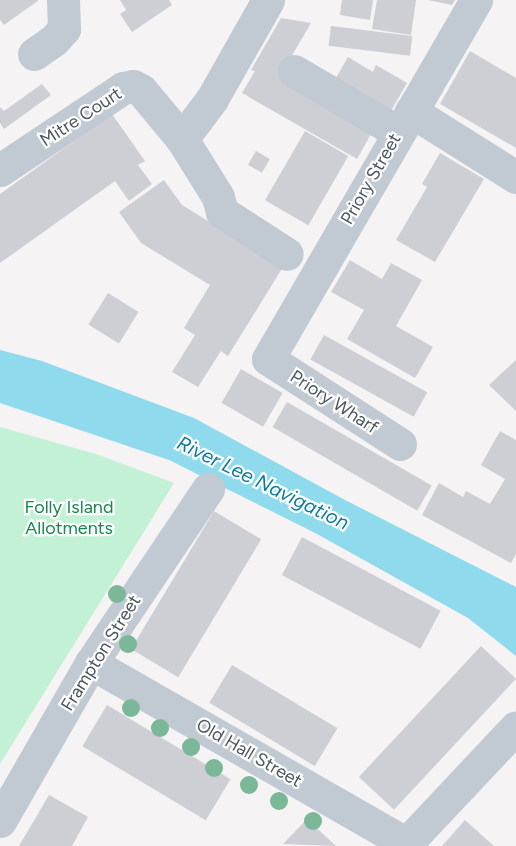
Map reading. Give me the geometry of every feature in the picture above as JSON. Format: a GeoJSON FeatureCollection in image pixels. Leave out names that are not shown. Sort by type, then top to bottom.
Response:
{"type":"FeatureCollection","features":[{"type":"Feature","properties":{"kind":"street"},"geometry":{"type":"LineString","coordinates":[[34,54],[54,40],[64,28],[63,0]]}},
{"type":"Feature","properties":{"kind":"street"},"geometry":{"type":"LineString","coordinates":[[182,139],[212,99],[268,0]]}},
{"type":"Feature","properties":{"kind":"street","name":"Priory Street"},"geometry":{"type":"LineString","coordinates":[[268,359],[476,0]]}},
{"type":"Feature","properties":{"kind":"street"},"geometry":{"type":"LineString","coordinates":[[294,71],[404,121],[516,177]]}},
{"type":"Feature","properties":{"kind":"street","name":"Mitre Court"},"geometry":{"type":"LineString","coordinates":[[0,170],[123,88],[133,86],[141,90],[182,139],[218,196],[222,212],[286,254]]}},
{"type":"Feature","properties":{"kind":"street","name":"Priory Wharf"},"geometry":{"type":"LineString","coordinates":[[268,359],[400,444]]}},
{"type":"Feature","properties":{"kind":"street","name":"Frampton Street"},"geometry":{"type":"LineString","coordinates":[[0,821],[91,663],[208,489]]}},
{"type":"Feature","properties":{"kind":"street","name":"Old Hall Street"},"geometry":{"type":"LineString","coordinates":[[91,663],[408,845]]}},
{"type":"Feature","properties":{"kind":"street"},"geometry":{"type":"LineString","coordinates":[[408,845],[516,727]]}},
{"type":"Feature","properties":{"kind":"green space","name":"Folly Island Allotments"},"geometry":{"type":"Polygon","coordinates":[[[0,427],[96,454],[174,483],[0,764],[0,427]]]}},
{"type":"Feature","properties":{"kind":"water","name":"River Lee Navigation"},"geometry":{"type":"Polygon","coordinates":[[[0,350],[42,361],[194,418],[345,500],[516,587],[516,656],[468,618],[317,534],[169,460],[0,403],[0,350]]]}},
{"type":"Feature","properties":{"kind":"building"},"geometry":{"type":"Polygon","coordinates":[[[0,0],[39,0],[4,25],[0,20],[0,0]]]}},
{"type":"Feature","properties":{"kind":"building"},"geometry":{"type":"Polygon","coordinates":[[[120,0],[169,0],[172,5],[132,32],[120,14],[126,10],[120,0]]]}},
{"type":"Feature","properties":{"kind":"building"},"geometry":{"type":"Polygon","coordinates":[[[342,0],[373,0],[370,20],[340,15],[342,0]]]}},
{"type":"Feature","properties":{"kind":"building"},"geometry":{"type":"Polygon","coordinates":[[[377,0],[416,0],[411,35],[372,29],[377,0]]]}},
{"type":"Feature","properties":{"kind":"building"},"geometry":{"type":"Polygon","coordinates":[[[428,0],[455,0],[452,5],[428,0]]]}},
{"type":"Feature","properties":{"kind":"building"},"geometry":{"type":"Polygon","coordinates":[[[281,18],[311,23],[283,71],[376,125],[357,159],[242,93],[255,71],[251,70],[281,18]]]}},
{"type":"Feature","properties":{"kind":"building"},"geometry":{"type":"Polygon","coordinates":[[[331,26],[412,36],[410,56],[329,46],[331,26]]]}},
{"type":"Feature","properties":{"kind":"building"},"geometry":{"type":"Polygon","coordinates":[[[470,51],[516,78],[516,148],[440,104],[470,51]]]}},
{"type":"Feature","properties":{"kind":"building"},"geometry":{"type":"Polygon","coordinates":[[[348,57],[373,72],[376,65],[407,83],[388,116],[333,83],[348,57]]]}},
{"type":"Feature","properties":{"kind":"building"},"geometry":{"type":"Polygon","coordinates":[[[42,84],[51,95],[4,129],[0,123],[0,107],[4,111],[42,84]]]}},
{"type":"Feature","properties":{"kind":"building"},"geometry":{"type":"Polygon","coordinates":[[[112,114],[145,161],[138,165],[152,184],[129,201],[115,181],[0,263],[0,194],[112,114]]]}},
{"type":"Feature","properties":{"kind":"building"},"geometry":{"type":"Polygon","coordinates":[[[305,131],[348,156],[308,225],[265,200],[305,131]]]}},
{"type":"Feature","properties":{"kind":"building"},"geometry":{"type":"Polygon","coordinates":[[[256,151],[270,159],[262,173],[248,165],[256,151]]]}},
{"type":"Feature","properties":{"kind":"building"},"geometry":{"type":"Polygon","coordinates":[[[440,153],[484,179],[435,262],[396,240],[427,187],[422,184],[440,153]]]}},
{"type":"Feature","properties":{"kind":"building"},"geometry":{"type":"Polygon","coordinates":[[[164,180],[182,205],[283,267],[228,356],[221,351],[198,387],[172,372],[195,335],[184,328],[210,285],[141,243],[119,212],[164,180]]]}},
{"type":"Feature","properties":{"kind":"building"},"geometry":{"type":"Polygon","coordinates":[[[350,260],[382,279],[391,263],[422,280],[396,326],[433,347],[415,378],[347,339],[364,310],[331,292],[350,260]]]}},
{"type":"Feature","properties":{"kind":"building"},"geometry":{"type":"Polygon","coordinates":[[[108,293],[139,312],[119,343],[88,324],[108,293]]]}},
{"type":"Feature","properties":{"kind":"building"},"geometry":{"type":"Polygon","coordinates":[[[324,335],[427,392],[414,417],[310,359],[324,335]]]}},
{"type":"Feature","properties":{"kind":"building"},"geometry":{"type":"Polygon","coordinates":[[[516,360],[516,411],[489,385],[516,360]]]}},
{"type":"Feature","properties":{"kind":"building"},"geometry":{"type":"Polygon","coordinates":[[[241,369],[283,393],[263,427],[222,403],[241,369]]]}},
{"type":"Feature","properties":{"kind":"building"},"geometry":{"type":"Polygon","coordinates":[[[287,402],[432,486],[417,511],[272,427],[287,402]]]}},
{"type":"Feature","properties":{"kind":"building"},"geometry":{"type":"Polygon","coordinates":[[[500,431],[516,440],[516,554],[511,563],[422,515],[439,483],[463,497],[466,491],[490,504],[505,479],[481,465],[500,431]]]}},
{"type":"Feature","properties":{"kind":"building"},"geometry":{"type":"Polygon","coordinates":[[[214,511],[261,539],[178,677],[131,649],[214,511]]]}},
{"type":"Feature","properties":{"kind":"building"},"geometry":{"type":"Polygon","coordinates":[[[302,537],[441,611],[420,649],[282,575],[302,537]]]}},
{"type":"Feature","properties":{"kind":"building"},"geometry":{"type":"Polygon","coordinates":[[[481,646],[516,679],[394,810],[359,777],[481,646]]]}},
{"type":"Feature","properties":{"kind":"building"},"geometry":{"type":"Polygon","coordinates":[[[232,665],[337,728],[315,766],[209,703],[232,665]]]}},
{"type":"Feature","properties":{"kind":"building"},"geometry":{"type":"Polygon","coordinates":[[[107,705],[230,779],[206,820],[82,746],[107,705]]]}},
{"type":"Feature","properties":{"kind":"building"},"geometry":{"type":"Polygon","coordinates":[[[49,795],[88,817],[72,846],[19,846],[49,795]]]}},
{"type":"Feature","properties":{"kind":"building"},"geometry":{"type":"Polygon","coordinates":[[[307,819],[336,846],[283,844],[307,819]]]}},
{"type":"Feature","properties":{"kind":"building"},"geometry":{"type":"Polygon","coordinates":[[[465,820],[485,838],[494,846],[442,846],[465,820]]]}}]}
